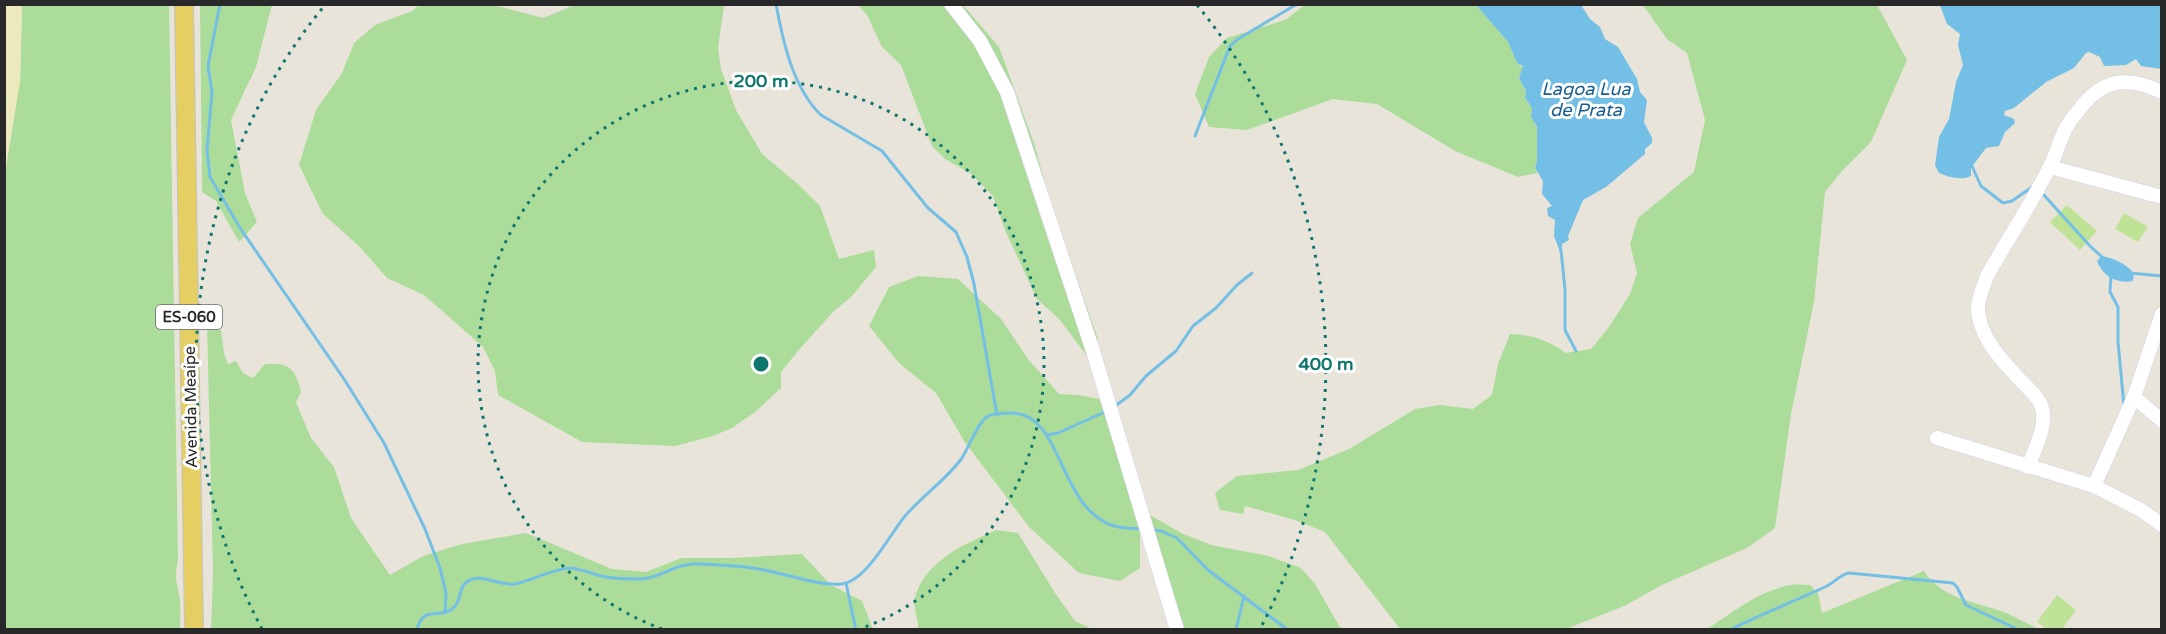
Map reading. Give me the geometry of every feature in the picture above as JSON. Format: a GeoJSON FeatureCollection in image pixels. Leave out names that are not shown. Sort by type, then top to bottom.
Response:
{"type":"FeatureCollection","features":[{"type":"Feature","properties":{"kind":"main road","name":"Avenida Meaípe"},"geometry":{"type":"LineString","coordinates":[[184,4],[194,630]]}},
{"type":"Feature","properties":{"kind":"street"},"geometry":{"type":"LineString","coordinates":[[951,4],[980,41],[1007,92],[1093,351],[1177,630]]}},
{"type":"Feature","properties":{"kind":"street"},"geometry":{"type":"LineString","coordinates":[[2028,467],[2039,434],[2043,411],[2037,397],[2000,356],[1988,338],[1979,316],[1978,306],[1988,276],[2050,167],[2066,127],[2094,92],[2109,84],[2123,81],[2149,86],[2162,92]]}},
{"type":"Feature","properties":{"kind":"street"},"geometry":{"type":"LineString","coordinates":[[2050,167],[2162,196]]}},
{"type":"Feature","properties":{"kind":"street"},"geometry":{"type":"LineString","coordinates":[[2094,486],[2134,397],[2162,314]]}},
{"type":"Feature","properties":{"kind":"street"},"geometry":{"type":"LineString","coordinates":[[2134,397],[2162,421]]}},
{"type":"Feature","properties":{"kind":"street"},"geometry":{"type":"LineString","coordinates":[[1937,438],[2094,486],[2141,510],[2162,525]]}},
{"type":"Feature","properties":{"kind":"green space"},"geometry":{"type":"Polygon","coordinates":[[[22,5],[169,5],[178,560],[176,576],[180,603],[180,629],[4,629],[4,174],[20,81],[22,5]]]}},
{"type":"Feature","properties":{"kind":"green space"},"geometry":{"type":"Polygon","coordinates":[[[200,5],[272,5],[256,67],[231,120],[245,193],[257,222],[239,242],[216,201],[202,192],[200,5]]]}},
{"type":"Feature","properties":{"kind":"green space"},"geometry":{"type":"Polygon","coordinates":[[[419,5],[494,5],[543,18],[575,5],[724,5],[718,48],[721,69],[736,110],[762,154],[820,206],[839,259],[874,250],[876,267],[851,297],[833,312],[798,351],[781,372],[781,388],[755,412],[732,428],[713,436],[675,446],[582,442],[498,395],[495,371],[483,347],[424,295],[387,278],[360,247],[323,214],[299,165],[316,110],[342,73],[354,43],[375,25],[412,11],[419,5]]]}},
{"type":"Feature","properties":{"kind":"green space"},"geometry":{"type":"Polygon","coordinates":[[[858,5],[963,5],[999,47],[1034,143],[1052,209],[1098,339],[1090,360],[1060,320],[1037,299],[1005,230],[993,196],[970,173],[945,159],[932,146],[901,65],[882,47],[867,15],[858,5]]]}},
{"type":"Feature","properties":{"kind":"green space"},"geometry":{"type":"Polygon","coordinates":[[[1305,5],[1476,5],[1508,42],[1517,63],[1523,67],[1519,78],[1526,91],[1525,99],[1532,108],[1532,117],[1537,128],[1535,167],[1537,173],[1518,177],[1455,151],[1377,104],[1333,99],[1247,130],[1209,127],[1195,94],[1209,57],[1227,38],[1285,20],[1305,5]]]}},
{"type":"Feature","properties":{"kind":"green space"},"geometry":{"type":"Polygon","coordinates":[[[1643,5],[1877,5],[1907,60],[1871,142],[1825,192],[1814,302],[1791,414],[1775,528],[1747,548],[1664,584],[1624,606],[1566,629],[1400,629],[1325,532],[1295,520],[1245,506],[1243,514],[1220,510],[1215,493],[1237,476],[1298,470],[1349,449],[1415,409],[1440,405],[1473,409],[1492,395],[1498,364],[1510,334],[1540,339],[1566,353],[1591,349],[1609,327],[1630,294],[1637,273],[1630,244],[1638,218],[1694,172],[1705,120],[1687,53],[1667,39],[1643,5]]]}},
{"type":"Feature","properties":{"kind":"green space"},"geometry":{"type":"Polygon","coordinates":[[[2067,205],[2097,231],[2080,250],[2050,222],[2067,205]]]}},
{"type":"Feature","properties":{"kind":"green space"},"geometry":{"type":"Polygon","coordinates":[[[2124,213],[2148,227],[2138,242],[2115,229],[2124,213]]]}},
{"type":"Feature","properties":{"kind":"green space"},"geometry":{"type":"Polygon","coordinates":[[[918,276],[958,279],[1001,319],[1028,359],[1059,394],[1099,399],[1145,512],[1181,533],[1211,545],[1269,556],[1301,568],[1315,584],[1341,629],[1185,629],[1145,513],[1140,533],[1140,568],[1120,581],[1079,573],[1029,527],[964,441],[936,393],[899,363],[869,326],[889,287],[918,276]]]}},
{"type":"Feature","properties":{"kind":"green space"},"geometry":{"type":"Polygon","coordinates":[[[207,323],[221,331],[228,364],[236,361],[243,373],[253,378],[265,364],[280,364],[294,373],[301,392],[296,402],[311,438],[334,467],[351,518],[390,575],[423,556],[462,544],[526,533],[612,569],[646,572],[681,558],[802,554],[831,585],[862,601],[873,629],[211,629],[213,572],[207,323]]]}},
{"type":"Feature","properties":{"kind":"green space"},"geometry":{"type":"Polygon","coordinates":[[[996,530],[1018,533],[1075,621],[1092,629],[918,629],[914,601],[920,584],[928,573],[948,555],[996,530]]]}},
{"type":"Feature","properties":{"kind":"green space"},"geometry":{"type":"Polygon","coordinates":[[[1924,571],[1940,588],[1950,594],[2006,613],[2039,629],[1707,629],[1747,603],[1780,588],[1810,585],[1818,593],[1822,613],[1924,571]]]}},
{"type":"Feature","properties":{"kind":"green space"},"geometry":{"type":"Polygon","coordinates":[[[2057,595],[2076,610],[2062,629],[2047,629],[2037,622],[2057,595]]]}},
{"type":"Feature","properties":{"kind":"sand"},"geometry":{"type":"Polygon","coordinates":[[[5,4],[22,5],[20,81],[5,174],[5,4]]]}},
{"type":"Feature","properties":{"kind":"water","name":"Lagoa Lua de Prata"},"geometry":{"type":"Polygon","coordinates":[[[1476,5],[1581,5],[1590,19],[1600,27],[1605,39],[1618,47],[1637,79],[1640,92],[1647,100],[1644,122],[1652,143],[1645,149],[1645,154],[1606,187],[1583,200],[1568,236],[1569,240],[1562,244],[1562,252],[1554,236],[1555,220],[1548,216],[1547,208],[1552,206],[1542,194],[1543,181],[1535,168],[1537,127],[1531,117],[1532,108],[1525,98],[1526,91],[1519,78],[1523,66],[1517,63],[1508,42],[1476,5]]]}},
{"type":"Feature","properties":{"kind":"water"},"geometry":{"type":"Polygon","coordinates":[[[1940,5],[2161,5],[2161,69],[2141,66],[2136,59],[2126,65],[2104,66],[2100,57],[2086,53],[2074,68],[2046,82],[2014,108],[2005,111],[2004,115],[2014,119],[2015,123],[2005,132],[1999,146],[1986,148],[1971,168],[1971,176],[1959,178],[1947,176],[1939,173],[1935,165],[1939,137],[1949,119],[1956,82],[1963,65],[1958,45],[1960,34],[1947,24],[1940,5]]]}},
{"type":"Feature","properties":{"kind":"water"},"geometry":{"type":"Polygon","coordinates":[[[2102,256],[2116,260],[2127,267],[2134,273],[2133,281],[2116,280],[2107,275],[2097,261],[2102,256]]]}},
{"type":"Feature","properties":{"kind":"waterway"},"geometry":{"type":"LineString","coordinates":[[220,4],[208,66],[212,92],[207,151],[210,177],[240,228],[344,379],[384,443],[425,529],[440,568],[446,593],[445,613]]}},
{"type":"Feature","properties":{"kind":"waterway"},"geometry":{"type":"LineString","coordinates":[[776,4],[791,64],[811,104],[821,115],[882,151],[928,208],[956,232],[967,257],[974,284],[997,415]]}},
{"type":"Feature","properties":{"kind":"waterway"},"geometry":{"type":"LineString","coordinates":[[1195,136],[1230,46],[1297,4]]}},
{"type":"Feature","properties":{"kind":"waterway"},"geometry":{"type":"LineString","coordinates":[[1971,164],[1981,186],[2003,203],[2012,201],[2035,187]]}},
{"type":"Feature","properties":{"kind":"waterway"},"geometry":{"type":"LineString","coordinates":[[2042,193],[2103,258]]}},
{"type":"Feature","properties":{"kind":"waterway"},"geometry":{"type":"LineString","coordinates":[[1561,250],[1565,289],[1565,330],[1576,351]]}},
{"type":"Feature","properties":{"kind":"waterway"},"geometry":{"type":"LineString","coordinates":[[1115,406],[1130,395],[1146,376],[1176,351],[1193,326],[1216,308],[1237,285],[1252,273]]}},
{"type":"Feature","properties":{"kind":"waterway"},"geometry":{"type":"LineString","coordinates":[[2130,273],[2162,276]]}},
{"type":"Feature","properties":{"kind":"waterway"},"geometry":{"type":"LineString","coordinates":[[2111,274],[2110,292],[2118,307],[2118,342],[2124,406]]}},
{"type":"Feature","properties":{"kind":"waterway"},"geometry":{"type":"LineString","coordinates":[[1047,435],[1058,433],[1107,411]]}},
{"type":"Feature","properties":{"kind":"waterway"},"geometry":{"type":"LineString","coordinates":[[417,630],[419,622],[427,615],[452,609],[458,602],[463,586],[470,580],[481,578],[515,584],[565,568],[610,578],[642,579],[685,565],[703,564],[740,566],[820,583],[841,584],[850,581],[877,556],[905,516],[956,466],[984,419],[996,414],[1011,413],[1028,417],[1041,428],[1080,499],[1093,514],[1111,525],[1143,529]]}},
{"type":"Feature","properties":{"kind":"waterway"},"geometry":{"type":"LineString","coordinates":[[1152,530],[1177,538],[1208,570],[1288,630]]}},
{"type":"Feature","properties":{"kind":"waterway"},"geometry":{"type":"LineString","coordinates":[[1730,630],[1825,587],[1849,573],[1953,583],[1966,605],[2019,630]]}},
{"type":"Feature","properties":{"kind":"waterway"},"geometry":{"type":"LineString","coordinates":[[846,583],[856,630]]}},
{"type":"Feature","properties":{"kind":"waterway"},"geometry":{"type":"LineString","coordinates":[[1236,630],[1244,596]]}}]}
